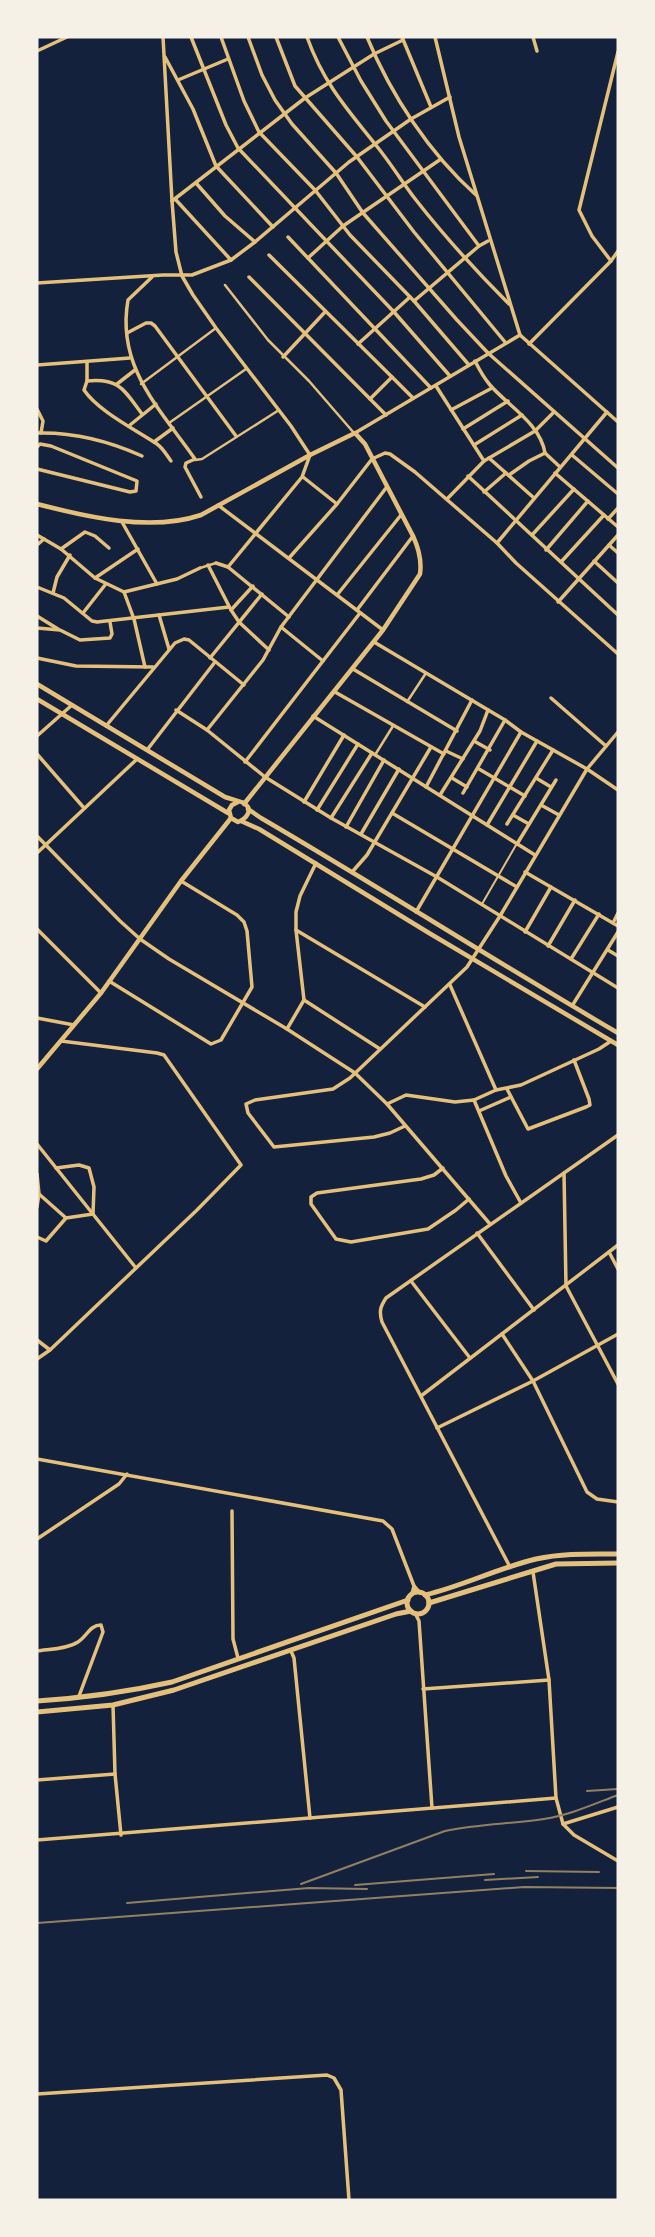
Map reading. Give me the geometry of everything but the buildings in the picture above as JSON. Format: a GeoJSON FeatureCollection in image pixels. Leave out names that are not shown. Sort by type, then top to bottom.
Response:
{"type":"FeatureCollection","features":[{"type":"Feature","properties":{"kind":"main road"},"geometry":{"type":"LineString","coordinates":[[37,503],[122,522],[188,519],[201,515],[355,433],[365,444],[413,536],[419,550],[421,574],[374,642],[265,777],[246,806],[248,815],[242,821]]}},
{"type":"Feature","properties":{"kind":"main road"},"geometry":{"type":"LineString","coordinates":[[37,684],[225,797],[246,806],[261,818],[618,1033]]}},
{"type":"Feature","properties":{"kind":"main road"},"geometry":{"type":"LineString","coordinates":[[37,699],[136,760],[220,806],[235,821],[259,828],[618,1045]]}},
{"type":"Feature","properties":{"kind":"main road"},"geometry":{"type":"LineString","coordinates":[[37,1069],[100,993],[230,816],[230,807],[238,802]]}},
{"type":"Feature","properties":{"kind":"main road"},"geometry":{"type":"LineString","coordinates":[[37,1701],[136,1690],[172,1682],[410,1597],[445,1590],[510,1567],[556,1555],[618,1554]]}},
{"type":"Feature","properties":{"kind":"main road"},"geometry":{"type":"LineString","coordinates":[[37,1712],[113,1705],[174,1690],[396,1614],[424,1612],[429,1603],[556,1564],[618,1563]]}},
{"type":"Feature","properties":{"kind":"main road"},"geometry":{"type":"LineString","coordinates":[[423,1594],[429,1603]]}},
{"type":"Feature","properties":{"kind":"main road"},"geometry":{"type":"LineString","coordinates":[[410,1597],[408,1606],[413,1612]]}},
{"type":"Feature","properties":{"kind":"street"},"geometry":{"type":"LineString","coordinates":[[37,51],[68,37]]}},
{"type":"Feature","properties":{"kind":"street"},"geometry":{"type":"LineString","coordinates":[[163,37],[176,252],[182,276],[216,328],[310,455],[302,477],[228,567]]}},
{"type":"Feature","properties":{"kind":"street"},"geometry":{"type":"LineString","coordinates":[[191,37],[238,148],[394,312],[450,376]]}},
{"type":"Feature","properties":{"kind":"street"},"geometry":{"type":"LineString","coordinates":[[220,37],[247,109],[260,132],[315,190],[343,226],[469,365]]}},
{"type":"Feature","properties":{"kind":"street"},"geometry":{"type":"LineString","coordinates":[[248,37],[268,89],[284,114],[336,173],[363,212],[488,353],[618,468]]}},
{"type":"Feature","properties":{"kind":"street"},"geometry":{"type":"LineString","coordinates":[[276,37],[291,78],[305,98],[357,157],[386,197],[505,342]]}},
{"type":"Feature","properties":{"kind":"street"},"geometry":{"type":"LineString","coordinates":[[307,37],[320,70],[354,119],[463,258],[510,306]]}},
{"type":"Feature","properties":{"kind":"street"},"geometry":{"type":"LineString","coordinates":[[338,37],[352,67],[393,131],[478,246]]}},
{"type":"Feature","properties":{"kind":"street"},"geometry":{"type":"LineString","coordinates":[[367,37],[411,119],[441,159],[477,196]]}},
{"type":"Feature","properties":{"kind":"street"},"geometry":{"type":"LineString","coordinates":[[435,37],[489,240],[520,335],[618,422]]}},
{"type":"Feature","properties":{"kind":"street"},"geometry":{"type":"LineString","coordinates":[[533,37],[537,51]]}},
{"type":"Feature","properties":{"kind":"street"},"geometry":{"type":"LineString","coordinates":[[174,200],[305,98],[403,38],[431,107]]}},
{"type":"Feature","properties":{"kind":"street"},"geometry":{"type":"LineString","coordinates":[[611,261],[592,236],[579,210],[618,52]]}},
{"type":"Feature","properties":{"kind":"street"},"geometry":{"type":"LineString","coordinates":[[164,55],[193,109],[216,166],[273,227]]}},
{"type":"Feature","properties":{"kind":"street"},"geometry":{"type":"LineString","coordinates":[[178,80],[228,59]]}},
{"type":"Feature","properties":{"kind":"street"},"geometry":{"type":"LineString","coordinates":[[37,283],[153,275],[196,275],[231,260],[357,157],[411,119],[450,97]]}},
{"type":"Feature","properties":{"kind":"street"},"geometry":{"type":"LineString","coordinates":[[308,258],[343,226],[441,159]]}},
{"type":"Feature","properties":{"kind":"street"},"geometry":{"type":"LineString","coordinates":[[197,183],[225,216],[255,242]]}},
{"type":"Feature","properties":{"kind":"street"},"geometry":{"type":"LineString","coordinates":[[174,200],[231,260]]}},
{"type":"Feature","properties":{"kind":"street"},"geometry":{"type":"LineString","coordinates":[[288,237],[434,386],[484,461]]}},
{"type":"Feature","properties":{"kind":"street"},"geometry":{"type":"LineString","coordinates":[[358,344],[394,312],[489,240]]}},
{"type":"Feature","properties":{"kind":"street"},"geometry":{"type":"LineString","coordinates":[[529,344],[618,251]]}},
{"type":"Feature","properties":{"kind":"street"},"geometry":{"type":"LineString","coordinates":[[269,255],[414,398]]}},
{"type":"Feature","properties":{"kind":"street"},"geometry":{"type":"LineString","coordinates":[[153,275],[128,300],[127,333],[130,358],[141,384],[195,459]]}},
{"type":"Feature","properties":{"kind":"street"},"geometry":{"type":"LineString","coordinates":[[249,277],[386,415]]}},
{"type":"Feature","properties":{"kind":"street"},"geometry":{"type":"LineString","coordinates":[[225,285],[283,357],[309,381],[355,433],[520,335]]}},
{"type":"Feature","properties":{"kind":"street"},"geometry":{"type":"LineString","coordinates":[[283,357],[325,312]]}},
{"type":"Feature","properties":{"kind":"street"},"geometry":{"type":"LineString","coordinates":[[127,333],[151,323],[179,356],[236,436]]}},
{"type":"Feature","properties":{"kind":"street"},"geometry":{"type":"LineString","coordinates":[[141,384],[216,328]]}},
{"type":"Feature","properties":{"kind":"street"},"geometry":{"type":"LineString","coordinates":[[37,365],[130,358]]}},
{"type":"Feature","properties":{"kind":"street"},"geometry":{"type":"LineString","coordinates":[[475,361],[492,387],[535,431],[545,453],[560,467]]}},
{"type":"Feature","properties":{"kind":"street"},"geometry":{"type":"LineString","coordinates":[[88,362],[84,390],[86,393],[104,409],[161,447],[171,461]]}},
{"type":"Feature","properties":{"kind":"street"},"geometry":{"type":"LineString","coordinates":[[169,424],[247,368]]}},
{"type":"Feature","properties":{"kind":"street"},"geometry":{"type":"LineString","coordinates":[[117,384],[135,370]]}},
{"type":"Feature","properties":{"kind":"street"},"geometry":{"type":"LineString","coordinates":[[370,399],[392,377]]}},
{"type":"Feature","properties":{"kind":"street"},"geometry":{"type":"LineString","coordinates":[[87,381],[117,384],[142,414]]}},
{"type":"Feature","properties":{"kind":"street"},"geometry":{"type":"LineString","coordinates":[[450,410],[492,387]]}},
{"type":"Feature","properties":{"kind":"street"},"geometry":{"type":"LineString","coordinates":[[463,429],[508,401]]}},
{"type":"Feature","properties":{"kind":"street"},"geometry":{"type":"LineString","coordinates":[[129,425],[156,404]]}},
{"type":"Feature","properties":{"kind":"street"},"geometry":{"type":"LineString","coordinates":[[37,409],[43,421],[39,433],[84,436],[142,456]]}},
{"type":"Feature","properties":{"kind":"street"},"geometry":{"type":"LineString","coordinates":[[201,497],[185,467],[279,410]]}},
{"type":"Feature","properties":{"kind":"street"},"geometry":{"type":"LineString","coordinates":[[447,499],[484,461],[535,431],[554,412]]}},
{"type":"Feature","properties":{"kind":"street"},"geometry":{"type":"LineString","coordinates":[[497,543],[607,412]]}},
{"type":"Feature","properties":{"kind":"street"},"geometry":{"type":"LineString","coordinates":[[474,445],[522,415]]}},
{"type":"Feature","properties":{"kind":"street"},"geometry":{"type":"LineString","coordinates":[[154,442],[173,428]]}},
{"type":"Feature","properties":{"kind":"street"},"geometry":{"type":"LineString","coordinates":[[37,447],[40,444],[51,446],[137,481],[137,489],[130,492],[37,469]]}},
{"type":"Feature","properties":{"kind":"street"},"geometry":{"type":"LineString","coordinates":[[289,558],[337,505],[372,459],[385,453],[390,454],[447,499],[618,654]]}},
{"type":"Feature","properties":{"kind":"street"},"geometry":{"type":"LineString","coordinates":[[484,492],[507,474],[545,453]]}},
{"type":"Feature","properties":{"kind":"street"},"geometry":{"type":"LineString","coordinates":[[571,455],[618,494]]}},
{"type":"Feature","properties":{"kind":"street"},"geometry":{"type":"LineString","coordinates":[[489,458],[534,498]]}},
{"type":"Feature","properties":{"kind":"street"},"geometry":{"type":"LineString","coordinates":[[555,473],[618,527]]}},
{"type":"Feature","properties":{"kind":"street"},"geometry":{"type":"LineString","coordinates":[[468,476],[618,615]]}},
{"type":"Feature","properties":{"kind":"street"},"geometry":{"type":"LineString","coordinates":[[302,477],[337,505]]}},
{"type":"Feature","properties":{"kind":"street"},"geometry":{"type":"LineString","coordinates":[[207,730],[387,488]]}},
{"type":"Feature","properties":{"kind":"street"},"geometry":{"type":"LineString","coordinates":[[532,536],[574,489]]}},
{"type":"Feature","properties":{"kind":"street"},"geometry":{"type":"LineString","coordinates":[[547,550],[588,501]]}},
{"type":"Feature","properties":{"kind":"street"},"geometry":{"type":"LineString","coordinates":[[218,505],[383,630]]}},
{"type":"Feature","properties":{"kind":"street"},"geometry":{"type":"LineString","coordinates":[[608,519],[618,508]]}},
{"type":"Feature","properties":{"kind":"street"},"geometry":{"type":"LineString","coordinates":[[337,595],[401,515]]}},
{"type":"Feature","properties":{"kind":"street"},"geometry":{"type":"LineString","coordinates":[[561,562],[604,515]]}},
{"type":"Feature","properties":{"kind":"street"},"geometry":{"type":"LineString","coordinates":[[122,522],[157,584]]}},
{"type":"Feature","properties":{"kind":"street"},"geometry":{"type":"LineString","coordinates":[[61,548],[85,532],[95,536],[109,548]]}},
{"type":"Feature","properties":{"kind":"street"},"geometry":{"type":"LineString","coordinates":[[37,535],[71,555],[95,578],[124,592],[177,579],[216,563],[228,567],[289,617]]}},
{"type":"Feature","properties":{"kind":"street"},"geometry":{"type":"LineString","coordinates":[[558,602],[618,535]]}},
{"type":"Feature","properties":{"kind":"street"},"geometry":{"type":"LineString","coordinates":[[245,762],[323,661],[413,536]]}},
{"type":"Feature","properties":{"kind":"street"},"geometry":{"type":"LineString","coordinates":[[37,545],[44,539]]}},
{"type":"Feature","properties":{"kind":"street"},"geometry":{"type":"LineString","coordinates":[[609,545],[618,553]]}},
{"type":"Feature","properties":{"kind":"street"},"geometry":{"type":"LineString","coordinates":[[95,578],[138,549]]}},
{"type":"Feature","properties":{"kind":"street"},"geometry":{"type":"LineString","coordinates":[[53,593],[57,578],[71,555]]}},
{"type":"Feature","properties":{"kind":"street"},"geometry":{"type":"LineString","coordinates":[[594,561],[618,583]]}},
{"type":"Feature","properties":{"kind":"street"},"geometry":{"type":"LineString","coordinates":[[208,565],[239,622],[269,650]]}},
{"type":"Feature","properties":{"kind":"street"},"geometry":{"type":"LineString","coordinates":[[83,613],[106,584]]}},
{"type":"Feature","properties":{"kind":"street"},"geometry":{"type":"LineString","coordinates":[[37,587],[68,600],[92,621],[109,621],[230,609],[253,586]]}},
{"type":"Feature","properties":{"kind":"street"},"geometry":{"type":"LineString","coordinates":[[124,592],[146,668]]}},
{"type":"Feature","properties":{"kind":"street"},"geometry":{"type":"LineString","coordinates":[[210,658],[262,594]]}},
{"type":"Feature","properties":{"kind":"street"},"geometry":{"type":"LineString","coordinates":[[159,615],[169,649]]}},
{"type":"Feature","properties":{"kind":"street"},"geometry":{"type":"LineString","coordinates":[[37,616],[80,640],[107,638],[112,634],[109,621]]}},
{"type":"Feature","properties":{"kind":"street"},"geometry":{"type":"LineString","coordinates":[[281,627],[323,661]]}},
{"type":"Feature","properties":{"kind":"street"},"geometry":{"type":"LineString","coordinates":[[37,628],[60,630]]}},
{"type":"Feature","properties":{"kind":"street"},"geometry":{"type":"LineString","coordinates":[[106,726],[174,643],[184,639],[189,640],[243,685]]}},
{"type":"Feature","properties":{"kind":"street"},"geometry":{"type":"LineString","coordinates":[[374,642],[618,790]]}},
{"type":"Feature","properties":{"kind":"street"},"geometry":{"type":"LineString","coordinates":[[37,658],[70,665],[153,667]]}},
{"type":"Feature","properties":{"kind":"street"},"geometry":{"type":"LineString","coordinates":[[147,750],[215,662]]}},
{"type":"Feature","properties":{"kind":"street"},"geometry":{"type":"LineString","coordinates":[[353,669],[457,731]]}},
{"type":"Feature","properties":{"kind":"street"},"geometry":{"type":"LineString","coordinates":[[407,702],[426,673]]}},
{"type":"Feature","properties":{"kind":"street"},"geometry":{"type":"LineString","coordinates":[[335,692],[431,747],[463,760]]}},
{"type":"Feature","properties":{"kind":"street"},"geometry":{"type":"LineString","coordinates":[[551,698],[606,746]]}},
{"type":"Feature","properties":{"kind":"street"},"geometry":{"type":"LineString","coordinates":[[426,787],[472,700]]}},
{"type":"Feature","properties":{"kind":"street"},"geometry":{"type":"LineString","coordinates":[[37,736],[72,705]]}},
{"type":"Feature","properties":{"kind":"street"},"geometry":{"type":"LineString","coordinates":[[176,710],[207,730],[265,777],[304,802],[437,877],[618,988]]}},
{"type":"Feature","properties":{"kind":"street"},"geometry":{"type":"LineString","coordinates":[[440,796],[474,741],[488,710]]}},
{"type":"Feature","properties":{"kind":"street"},"geometry":{"type":"LineString","coordinates":[[313,716],[535,855]]}},
{"type":"Feature","properties":{"kind":"street"},"geometry":{"type":"LineString","coordinates":[[463,793],[505,720]]}},
{"type":"Feature","properties":{"kind":"street"},"geometry":{"type":"LineString","coordinates":[[331,818],[393,726]]}},
{"type":"Feature","properties":{"kind":"street"},"geometry":{"type":"LineString","coordinates":[[416,912],[521,732]]}},
{"type":"Feature","properties":{"kind":"street"},"geometry":{"type":"LineString","coordinates":[[405,1126],[381,1135],[277,1148],[269,1142],[246,1109],[246,1104],[333,1089],[355,1073],[450,985],[478,950],[500,916],[587,769],[618,732]]}},
{"type":"Feature","properties":{"kind":"street"},"geometry":{"type":"LineString","coordinates":[[304,802],[344,735]]}},
{"type":"Feature","properties":{"kind":"street"},"geometry":{"type":"LineString","coordinates":[[474,741],[490,750]]}},
{"type":"Feature","properties":{"kind":"street"},"geometry":{"type":"LineString","coordinates":[[486,825],[537,741]]}},
{"type":"Feature","properties":{"kind":"street"},"geometry":{"type":"LineString","coordinates":[[317,810],[358,744]]}},
{"type":"Feature","properties":{"kind":"street"},"geometry":{"type":"LineString","coordinates":[[353,871],[367,855],[431,747]]}},
{"type":"Feature","properties":{"kind":"street"},"geometry":{"type":"LineString","coordinates":[[507,824],[553,750]]}},
{"type":"Feature","properties":{"kind":"street"},"geometry":{"type":"LineString","coordinates":[[37,754],[85,808]]}},
{"type":"Feature","properties":{"kind":"street"},"geometry":{"type":"LineString","coordinates":[[37,853],[136,760]]}},
{"type":"Feature","properties":{"kind":"street"},"geometry":{"type":"LineString","coordinates":[[346,827],[384,760]]}},
{"type":"Feature","properties":{"kind":"street"},"geometry":{"type":"LineString","coordinates":[[361,834],[399,769]]}},
{"type":"Feature","properties":{"kind":"street"},"geometry":{"type":"LineString","coordinates":[[479,769],[524,796]]}},
{"type":"Feature","properties":{"kind":"street"},"geometry":{"type":"LineString","coordinates":[[452,778],[467,787]]}},
{"type":"Feature","properties":{"kind":"street"},"geometry":{"type":"LineString","coordinates":[[536,778],[551,787]]}},
{"type":"Feature","properties":{"kind":"street"},"geometry":{"type":"LineString","coordinates":[[517,844],[555,780]]}},
{"type":"Feature","properties":{"kind":"street"},"geometry":{"type":"LineString","coordinates":[[541,805],[559,815]]}},
{"type":"Feature","properties":{"kind":"street"},"geometry":{"type":"LineString","coordinates":[[392,813],[517,887]]}},
{"type":"Feature","properties":{"kind":"street"},"geometry":{"type":"LineString","coordinates":[[513,815],[529,824]]}},
{"type":"Feature","properties":{"kind":"street"},"geometry":{"type":"LineString","coordinates":[[37,836],[140,939],[355,1073],[387,1104],[490,1224]]}},
{"type":"Feature","properties":{"kind":"street"},"geometry":{"type":"LineString","coordinates":[[286,1029],[304,1000],[296,912],[300,896],[316,863]]}},
{"type":"Feature","properties":{"kind":"street"},"geometry":{"type":"LineString","coordinates":[[525,872],[618,926]]}},
{"type":"Feature","properties":{"kind":"street"},"geometry":{"type":"LineString","coordinates":[[109,981],[211,1044],[220,1040],[251,990],[248,938],[243,922],[181,881]]}},
{"type":"Feature","properties":{"kind":"street"},"geometry":{"type":"LineString","coordinates":[[525,932],[551,887]]}},
{"type":"Feature","properties":{"kind":"street"},"geometry":{"type":"LineString","coordinates":[[548,946],[575,900]]}},
{"type":"Feature","properties":{"kind":"street"},"geometry":{"type":"LineString","coordinates":[[612,923],[618,913]]}},
{"type":"Feature","properties":{"kind":"street"},"geometry":{"type":"LineString","coordinates":[[570,959],[599,914]]}},
{"type":"Feature","properties":{"kind":"street"},"geometry":{"type":"LineString","coordinates":[[37,929],[100,993]]}},
{"type":"Feature","properties":{"kind":"street"},"geometry":{"type":"LineString","coordinates":[[296,930],[425,1007]]}},
{"type":"Feature","properties":{"kind":"street"},"geometry":{"type":"LineString","coordinates":[[572,1006],[618,932]]}},
{"type":"Feature","properties":{"kind":"street"},"geometry":{"type":"LineString","coordinates":[[608,950],[618,956]]}},
{"type":"Feature","properties":{"kind":"street"},"geometry":{"type":"LineString","coordinates":[[450,985],[496,1090]]}},
{"type":"Feature","properties":{"kind":"street"},"geometry":{"type":"LineString","coordinates":[[304,1000],[380,1049]]}},
{"type":"Feature","properties":{"kind":"street"},"geometry":{"type":"LineString","coordinates":[[37,1018],[74,1026]]}},
{"type":"Feature","properties":{"kind":"street"},"geometry":{"type":"LineString","coordinates":[[37,1359],[136,1269],[241,1165],[164,1055],[61,1040]]}},
{"type":"Feature","properties":{"kind":"street"},"geometry":{"type":"LineString","coordinates":[[387,1104],[406,1095],[461,1103],[474,1100],[496,1090],[521,1085],[611,1041]]}},
{"type":"Feature","properties":{"kind":"street"},"geometry":{"type":"LineString","coordinates":[[507,1089],[528,1129],[590,1105],[574,1060]]}},
{"type":"Feature","properties":{"kind":"street"},"geometry":{"type":"LineString","coordinates":[[478,1111],[511,1097]]}},
{"type":"Feature","properties":{"kind":"street"},"geometry":{"type":"LineString","coordinates":[[474,1100],[506,1176],[521,1203]]}},
{"type":"Feature","properties":{"kind":"street"},"geometry":{"type":"LineString","coordinates":[[510,1567],[382,1322],[381,1306],[386,1298],[618,1135]]}},
{"type":"Feature","properties":{"kind":"street"},"geometry":{"type":"LineString","coordinates":[[37,1144],[136,1269]]}},
{"type":"Feature","properties":{"kind":"street"},"geometry":{"type":"LineString","coordinates":[[56,1168],[79,1164],[88,1167],[94,1187],[93,1214]]}},
{"type":"Feature","properties":{"kind":"street"},"geometry":{"type":"LineString","coordinates":[[443,1168],[435,1175],[421,1180],[317,1193],[311,1197],[311,1204],[336,1239],[351,1242],[428,1229],[469,1199]]}},
{"type":"Feature","properties":{"kind":"street"},"geometry":{"type":"LineString","coordinates":[[564,1173],[566,1286],[618,1384]]}},
{"type":"Feature","properties":{"kind":"street"},"geometry":{"type":"LineString","coordinates":[[37,1174],[40,1194],[37,1207]]}},
{"type":"Feature","properties":{"kind":"street"},"geometry":{"type":"LineString","coordinates":[[40,1194],[66,1218]]}},
{"type":"Feature","properties":{"kind":"street"},"geometry":{"type":"LineString","coordinates":[[37,1237],[44,1242],[66,1218],[93,1214]]}},
{"type":"Feature","properties":{"kind":"street"},"geometry":{"type":"LineString","coordinates":[[477,1233],[534,1310]]}},
{"type":"Feature","properties":{"kind":"street"},"geometry":{"type":"LineString","coordinates":[[421,1396],[618,1245]]}},
{"type":"Feature","properties":{"kind":"street"},"geometry":{"type":"LineString","coordinates":[[609,1252],[618,1269]]}},
{"type":"Feature","properties":{"kind":"street"},"geometry":{"type":"LineString","coordinates":[[411,1280],[470,1358]]}},
{"type":"Feature","properties":{"kind":"street"},"geometry":{"type":"LineString","coordinates":[[502,1334],[533,1381],[587,1492],[597,1499],[618,1502]]}},
{"type":"Feature","properties":{"kind":"street"},"geometry":{"type":"LineString","coordinates":[[437,1428],[533,1381],[618,1334]]}},
{"type":"Feature","properties":{"kind":"street"},"geometry":{"type":"LineString","coordinates":[[37,1340],[50,1350]]}},
{"type":"Feature","properties":{"kind":"street"},"geometry":{"type":"LineString","coordinates":[[37,1459],[383,1521],[392,1529],[414,1587],[423,1594]]}},
{"type":"Feature","properties":{"kind":"street"},"geometry":{"type":"LineString","coordinates":[[37,1539],[118,1484],[127,1474]]}},
{"type":"Feature","properties":{"kind":"street"},"geometry":{"type":"LineString","coordinates":[[232,1511],[233,1639],[239,1659]]}},
{"type":"Feature","properties":{"kind":"street"},"geometry":{"type":"LineString","coordinates":[[533,1570],[549,1680],[556,1798],[563,1824],[574,1835],[618,1861]]}},
{"type":"Feature","properties":{"kind":"street"},"geometry":{"type":"LineString","coordinates":[[410,1597],[414,1587]]}},
{"type":"Feature","properties":{"kind":"street"},"geometry":{"type":"LineString","coordinates":[[413,1612],[419,1621],[432,1808]]}},
{"type":"Feature","properties":{"kind":"street"},"geometry":{"type":"LineString","coordinates":[[37,1651],[73,1644],[95,1625],[101,1625],[103,1632],[79,1698]]}},
{"type":"Feature","properties":{"kind":"street"},"geometry":{"type":"LineString","coordinates":[[291,1651],[294,1658],[310,1818]]}},
{"type":"Feature","properties":{"kind":"street"},"geometry":{"type":"LineString","coordinates":[[423,1689],[549,1680]]}},
{"type":"Feature","properties":{"kind":"street"},"geometry":{"type":"LineString","coordinates":[[113,1705],[115,1774],[121,1835]]}},
{"type":"Feature","properties":{"kind":"street"},"geometry":{"type":"LineString","coordinates":[[37,1780],[115,1774]]}},
{"type":"Feature","properties":{"kind":"street"},"geometry":{"type":"LineString","coordinates":[[37,1840],[556,1798]]}},
{"type":"Feature","properties":{"kind":"street"},"geometry":{"type":"LineString","coordinates":[[563,1824],[618,1807]]}},
{"type":"Feature","properties":{"kind":"street"},"geometry":{"type":"LineString","coordinates":[[37,2094],[327,2074],[334,2078],[341,2090],[349,2200]]}},
{"type":"Feature","properties":{"kind":"lane"},"geometry":{"type":"LineString","coordinates":[[482,905],[517,844]]}},
{"type":"Feature","properties":{"kind":"railway"},"geometry":{"type":"LineString","coordinates":[[587,1791],[618,1789]]}},
{"type":"Feature","properties":{"kind":"railway"},"geometry":{"type":"LineString","coordinates":[[301,1884],[445,1831],[554,1817],[618,1795]]}},
{"type":"Feature","properties":{"kind":"railway"},"geometry":{"type":"LineString","coordinates":[[526,1871],[599,1872]]}},
{"type":"Feature","properties":{"kind":"railway"},"geometry":{"type":"LineString","coordinates":[[355,1885],[494,1874]]}},
{"type":"Feature","properties":{"kind":"railway"},"geometry":{"type":"LineString","coordinates":[[485,1880],[538,1877]]}},
{"type":"Feature","properties":{"kind":"railway"},"geometry":{"type":"LineString","coordinates":[[37,1923],[524,1887],[618,1888]]}},
{"type":"Feature","properties":{"kind":"railway"},"geometry":{"type":"LineString","coordinates":[[127,1903],[309,1888],[367,1889]]}}]}
